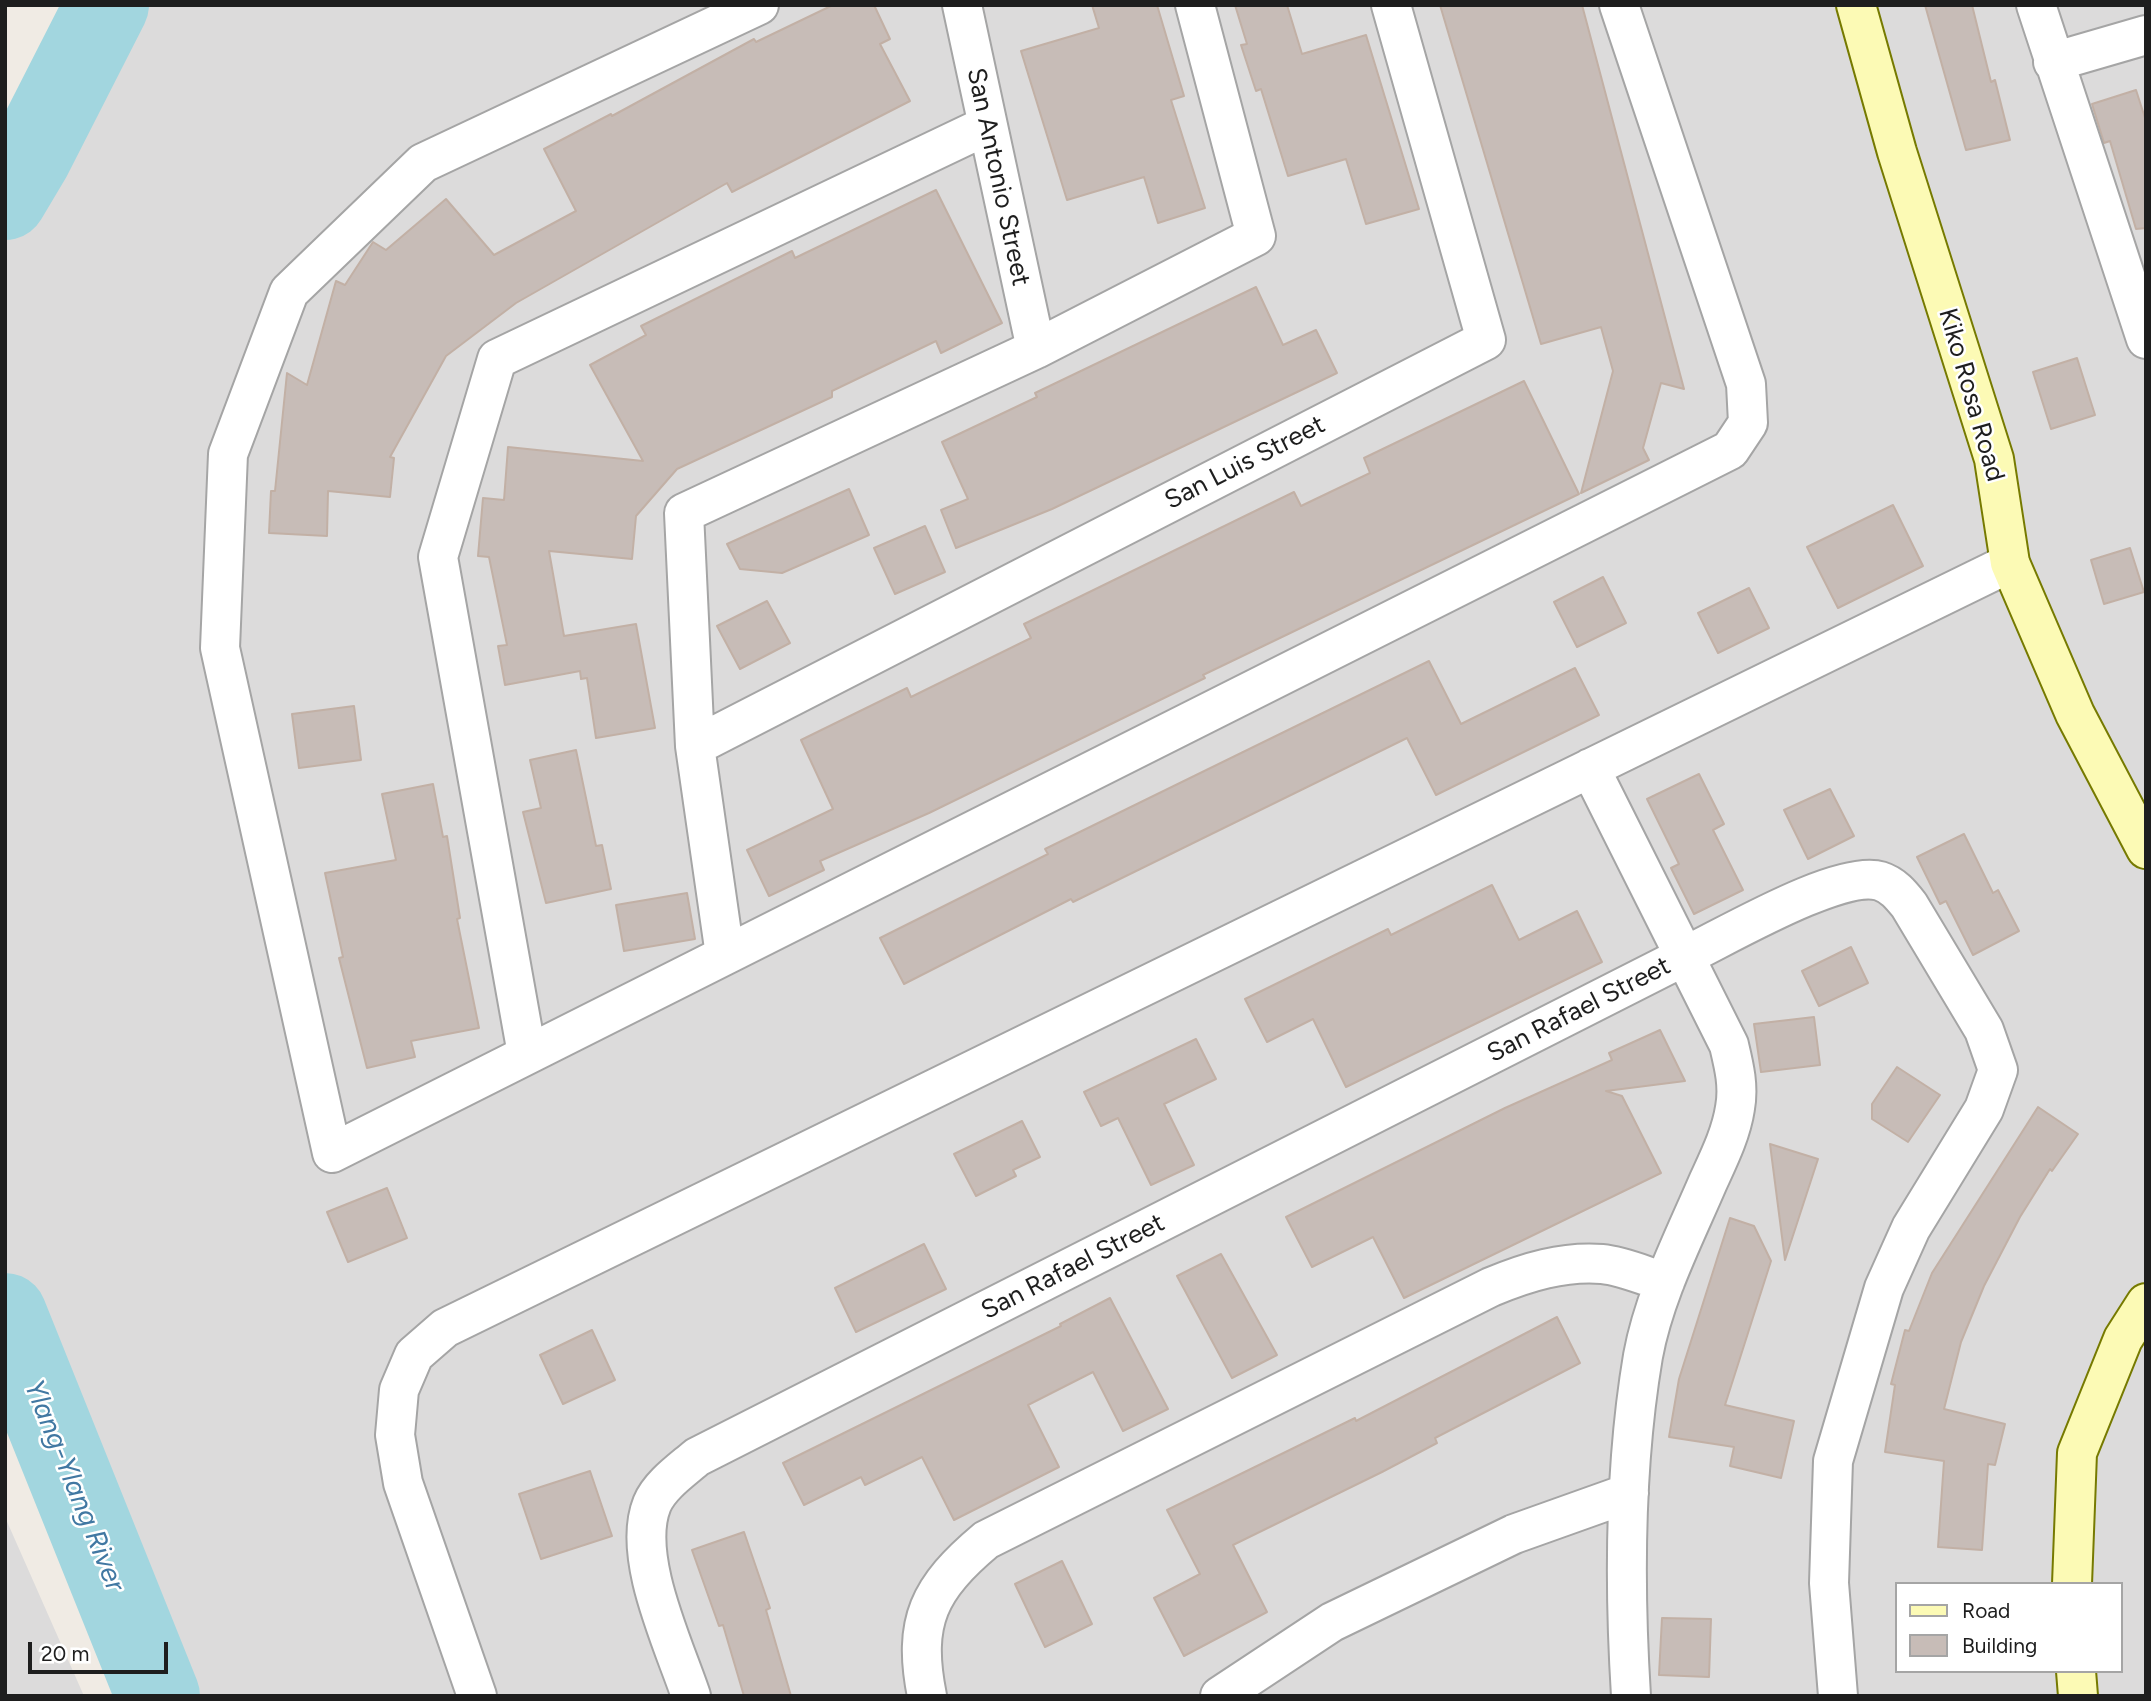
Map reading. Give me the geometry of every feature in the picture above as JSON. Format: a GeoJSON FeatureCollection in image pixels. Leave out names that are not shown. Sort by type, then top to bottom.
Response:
{"type":"FeatureCollection","features":[{"type":"Feature","properties":{"kind":"street"},"geometry":{"type":"LineString","coordinates":[[758,5],[423,163],[289,292],[228,454],[220,648],[332,1153],[1730,450],[1748,422],[1746,384],[1619,5]]}},
{"type":"Feature","properties":{"kind":"street","name":"San Antonio Street"},"geometry":{"type":"LineString","coordinates":[[962,5],[1036,349]]}},
{"type":"Feature","properties":{"kind":"street"},"geometry":{"type":"LineString","coordinates":[[724,955],[695,746],[684,513],[1036,349],[1256,236],[1195,5]]}},
{"type":"Feature","properties":{"kind":"street","name":"San Luis Street"},"geometry":{"type":"LineString","coordinates":[[695,746],[1486,340],[1391,5]]}},
{"type":"Feature","properties":{"kind":"street","name":"Kiko Rosa Road"},"geometry":{"type":"LineString","coordinates":[[1856,5],[1897,152],[1994,459],[2010,563],[2075,714],[2146,849]]}},
{"type":"Feature","properties":{"kind":"street"},"geometry":{"type":"LineString","coordinates":[[2036,5],[2053,62],[2133,251],[2146,339]]}},
{"type":"Feature","properties":{"kind":"street"},"geometry":{"type":"LineString","coordinates":[[2053,62],[2146,35]]}},
{"type":"Feature","properties":{"kind":"street"},"geometry":{"type":"LineString","coordinates":[[527,1054],[438,557],[497,359],[986,126]]}},
{"type":"Feature","properties":{"kind":"street"},"geometry":{"type":"LineString","coordinates":[[477,1696],[403,1483],[395,1435],[399,1390],[409,1367],[415,1355],[445,1328],[2010,563]]}},
{"type":"Feature","properties":{"kind":"street"},"geometry":{"type":"LineString","coordinates":[[1590,768],[1729,1045],[1736,1074],[1736,1107],[1729,1135],[1665,1282],[1644,1355],[1629,1493],[1625,1608],[1631,1696]]}},
{"type":"Feature","properties":{"kind":"street","name":"San Rafael Street"},"geometry":{"type":"LineString","coordinates":[[691,1696],[649,1568],[647,1533],[653,1503],[672,1478],[697,1457],[1685,956],[1826,888],[1854,880],[1880,881],[1897,890],[1909,905],[1994,1050],[1998,1070],[1984,1109],[1911,1228],[1884,1288],[1833,1461],[1829,1583],[1838,1696]]}},
{"type":"Feature","properties":{"kind":"street"},"geometry":{"type":"LineString","coordinates":[[927,1696],[920,1663],[922,1632],[930,1605],[951,1569],[986,1540],[1479,1293],[1528,1272],[1568,1264],[1605,1264],[1665,1282]]}},
{"type":"Feature","properties":{"kind":"street"},"geometry":{"type":"LineString","coordinates":[[2072,1582],[2077,1453],[2123,1339],[2146,1303]]}},
{"type":"Feature","properties":{"kind":"street"},"geometry":{"type":"LineString","coordinates":[[1220,1696],[1332,1622],[1514,1534],[1629,1493]]}},
{"type":"Feature","properties":{"kind":"street"},"geometry":{"type":"LineString","coordinates":[[2076,1673],[2078,1696]]}},
{"type":"Feature","properties":{"kind":"shaded area"},"geometry":{"type":"Polygon","coordinates":[[[107,5],[2146,5],[2146,1696],[158,1696],[5,1315],[5,198],[30,156],[107,5]]]}},
{"type":"Feature","properties":{"kind":"shaded area"},"geometry":{"type":"Polygon","coordinates":[[[5,1517],[84,1696],[5,1696],[5,1517]]]}},
{"type":"Feature","properties":{"kind":"building"},"geometry":{"type":"Polygon","coordinates":[[[833,5],[874,5],[890,39],[880,44],[910,101],[732,192],[727,183],[516,303],[446,356],[390,457],[394,458],[390,497],[328,491],[327,536],[269,533],[271,491],[275,491],[287,373],[307,385],[336,281],[345,285],[373,242],[386,250],[446,199],[494,255],[576,211],[544,149],[611,114],[612,116],[754,39],[756,42],[833,5]]]}},
{"type":"Feature","properties":{"kind":"building"},"geometry":{"type":"Polygon","coordinates":[[[1092,5],[1157,5],[1184,96],[1171,100],[1205,208],[1158,223],[1144,177],[1067,200],[1021,51],[1099,28],[1092,5]]]}},
{"type":"Feature","properties":{"kind":"building"},"geometry":{"type":"Polygon","coordinates":[[[1235,5],[1287,5],[1302,54],[1366,35],[1419,209],[1366,224],[1346,159],[1288,176],[1261,89],[1256,91],[1241,45],[1247,44],[1235,5]]]}},
{"type":"Feature","properties":{"kind":"building"},"geometry":{"type":"Polygon","coordinates":[[[1440,5],[1582,5],[1684,389],[1661,383],[1643,448],[1649,460],[1581,493],[1613,371],[1601,327],[1541,344],[1440,5]]]}},
{"type":"Feature","properties":{"kind":"building"},"geometry":{"type":"Polygon","coordinates":[[[1925,5],[1972,5],[1991,82],[1995,80],[2010,140],[1966,150],[1925,5]]]}},
{"type":"Feature","properties":{"kind":"building"},"geometry":{"type":"Polygon","coordinates":[[[2136,90],[2146,121],[2146,228],[2136,229],[2110,141],[2104,143],[2092,104],[2136,90]]]}},
{"type":"Feature","properties":{"kind":"building"},"geometry":{"type":"Polygon","coordinates":[[[936,190],[1002,323],[941,353],[936,341],[832,391],[832,397],[677,469],[636,516],[632,559],[549,551],[564,636],[636,624],[655,728],[596,738],[587,678],[581,679],[580,671],[505,685],[498,646],[507,645],[489,557],[478,556],[483,498],[504,500],[508,447],[643,461],[590,365],[646,335],[641,326],[792,251],[795,258],[936,190]]]}},
{"type":"Feature","properties":{"kind":"building"},"geometry":{"type":"Polygon","coordinates":[[[1256,287],[1283,345],[1316,330],[1337,373],[1052,509],[956,548],[941,510],[968,499],[942,442],[1037,397],[1035,393],[1256,287]]]}},
{"type":"Feature","properties":{"kind":"building"},"geometry":{"type":"Polygon","coordinates":[[[2077,358],[2095,415],[2051,429],[2033,372],[2077,358]]]}},
{"type":"Feature","properties":{"kind":"building"},"geometry":{"type":"Polygon","coordinates":[[[1524,381],[1579,494],[1203,675],[1205,678],[929,813],[820,861],[824,870],[769,896],[747,850],[833,809],[801,740],[907,688],[911,697],[1031,638],[1024,624],[1294,492],[1301,506],[1370,473],[1364,458],[1524,381]]]}},
{"type":"Feature","properties":{"kind":"building"},"geometry":{"type":"Polygon","coordinates":[[[849,489],[869,535],[782,573],[740,569],[727,544],[849,489]]]}},
{"type":"Feature","properties":{"kind":"building"},"geometry":{"type":"Polygon","coordinates":[[[1893,505],[1923,566],[1838,608],[1807,547],[1893,505]]]}},
{"type":"Feature","properties":{"kind":"building"},"geometry":{"type":"Polygon","coordinates":[[[925,526],[945,572],[895,594],[874,548],[925,526]]]}},
{"type":"Feature","properties":{"kind":"building"},"geometry":{"type":"Polygon","coordinates":[[[2130,548],[2144,592],[2104,604],[2091,560],[2130,548]]]}},
{"type":"Feature","properties":{"kind":"building"},"geometry":{"type":"Polygon","coordinates":[[[1603,577],[1626,623],[1577,647],[1554,602],[1603,577]]]}},
{"type":"Feature","properties":{"kind":"building"},"geometry":{"type":"Polygon","coordinates":[[[1749,588],[1769,628],[1718,653],[1698,613],[1749,588]]]}},
{"type":"Feature","properties":{"kind":"building"},"geometry":{"type":"Polygon","coordinates":[[[767,601],[790,643],[740,669],[717,626],[767,601]]]}},
{"type":"Feature","properties":{"kind":"building"},"geometry":{"type":"Polygon","coordinates":[[[1429,661],[1461,724],[1575,668],[1599,715],[1436,795],[1407,738],[1073,902],[1071,899],[904,984],[880,938],[1048,854],[1045,849],[1429,661]]]}},
{"type":"Feature","properties":{"kind":"building"},"geometry":{"type":"Polygon","coordinates":[[[354,706],[361,760],[299,768],[292,714],[354,706]]]}},
{"type":"Feature","properties":{"kind":"building"},"geometry":{"type":"Polygon","coordinates":[[[576,750],[596,846],[602,845],[611,889],[546,903],[523,812],[541,808],[530,760],[576,750]]]}},
{"type":"Feature","properties":{"kind":"building"},"geometry":{"type":"Polygon","coordinates":[[[1699,774],[1724,824],[1713,830],[1743,890],[1694,914],[1671,868],[1679,864],[1647,799],[1699,774]]]}},
{"type":"Feature","properties":{"kind":"building"},"geometry":{"type":"Polygon","coordinates":[[[433,784],[443,837],[447,836],[460,918],[457,919],[479,1028],[411,1041],[415,1057],[367,1068],[339,958],[343,957],[325,873],[396,860],[382,794],[433,784]]]}},
{"type":"Feature","properties":{"kind":"building"},"geometry":{"type":"Polygon","coordinates":[[[1830,789],[1854,836],[1808,859],[1784,810],[1830,789]]]}},
{"type":"Feature","properties":{"kind":"building"},"geometry":{"type":"Polygon","coordinates":[[[1964,834],[1993,893],[1998,890],[2019,931],[1973,955],[1946,901],[1940,904],[1917,857],[1964,834]]]}},
{"type":"Feature","properties":{"kind":"building"},"geometry":{"type":"Polygon","coordinates":[[[1492,885],[1519,940],[1577,911],[1602,962],[1346,1087],[1313,1019],[1267,1042],[1245,999],[1388,929],[1391,935],[1492,885]]]}},
{"type":"Feature","properties":{"kind":"building"},"geometry":{"type":"Polygon","coordinates":[[[687,893],[695,939],[624,951],[616,905],[687,893]]]}},
{"type":"Feature","properties":{"kind":"building"},"geometry":{"type":"Polygon","coordinates":[[[1851,947],[1868,983],[1819,1006],[1802,971],[1851,947]]]}},
{"type":"Feature","properties":{"kind":"building"},"geometry":{"type":"Polygon","coordinates":[[[1814,1017],[1820,1065],[1761,1072],[1754,1024],[1814,1017]]]}},
{"type":"Feature","properties":{"kind":"building"},"geometry":{"type":"Polygon","coordinates":[[[1660,1030],[1685,1081],[1606,1091],[1622,1096],[1661,1173],[1404,1298],[1373,1237],[1312,1267],[1286,1217],[1505,1108],[1612,1060],[1609,1053],[1660,1030]]]}},
{"type":"Feature","properties":{"kind":"building"},"geometry":{"type":"Polygon","coordinates":[[[1196,1039],[1216,1079],[1164,1104],[1194,1165],[1151,1185],[1118,1118],[1101,1126],[1084,1092],[1196,1039]]]}},
{"type":"Feature","properties":{"kind":"building"},"geometry":{"type":"Polygon","coordinates":[[[1897,1067],[1940,1095],[1908,1142],[1872,1119],[1872,1104],[1897,1067]]]}},
{"type":"Feature","properties":{"kind":"building"},"geometry":{"type":"Polygon","coordinates":[[[2038,1107],[2078,1134],[2052,1171],[2050,1169],[2020,1217],[1984,1286],[1961,1342],[1944,1409],[2005,1424],[1995,1465],[1988,1464],[1982,1550],[1938,1547],[1944,1461],[1885,1452],[1895,1385],[1891,1384],[1905,1330],[1909,1331],[1932,1273],[2038,1107]]]}},
{"type":"Feature","properties":{"kind":"building"},"geometry":{"type":"Polygon","coordinates":[[[1022,1121],[1040,1157],[1013,1170],[1016,1176],[976,1196],[954,1154],[1022,1121]]]}},
{"type":"Feature","properties":{"kind":"building"},"geometry":{"type":"Polygon","coordinates":[[[1770,1144],[1818,1159],[1785,1260],[1770,1144]]]}},
{"type":"Feature","properties":{"kind":"building"},"geometry":{"type":"Polygon","coordinates":[[[387,1188],[407,1238],[348,1262],[327,1212],[387,1188]]]}},
{"type":"Feature","properties":{"kind":"building"},"geometry":{"type":"Polygon","coordinates":[[[1730,1218],[1754,1226],[1771,1261],[1725,1405],[1794,1421],[1781,1478],[1730,1466],[1734,1447],[1669,1437],[1679,1379],[1730,1218]]]}},
{"type":"Feature","properties":{"kind":"building"},"geometry":{"type":"Polygon","coordinates":[[[924,1244],[946,1289],[856,1332],[835,1288],[924,1244]]]}},
{"type":"Feature","properties":{"kind":"building"},"geometry":{"type":"Polygon","coordinates":[[[1221,1254],[1277,1355],[1232,1378],[1177,1276],[1221,1254]]]}},
{"type":"Feature","properties":{"kind":"building"},"geometry":{"type":"Polygon","coordinates":[[[1110,1298],[1168,1409],[1123,1431],[1093,1372],[1028,1405],[1059,1467],[954,1520],[922,1457],[865,1485],[861,1477],[804,1505],[783,1463],[1061,1326],[1060,1324],[1110,1298]]]}},
{"type":"Feature","properties":{"kind":"building"},"geometry":{"type":"Polygon","coordinates":[[[1557,1317],[1580,1363],[1435,1438],[1437,1443],[1382,1472],[1233,1545],[1267,1612],[1184,1656],[1154,1598],[1200,1574],[1167,1510],[1355,1418],[1356,1421],[1557,1317]]]}},
{"type":"Feature","properties":{"kind":"building"},"geometry":{"type":"Polygon","coordinates":[[[592,1330],[615,1380],[563,1404],[540,1355],[592,1330]]]}},
{"type":"Feature","properties":{"kind":"building"},"geometry":{"type":"Polygon","coordinates":[[[590,1471],[612,1536],[541,1559],[519,1494],[590,1471]]]}},
{"type":"Feature","properties":{"kind":"building"},"geometry":{"type":"Polygon","coordinates":[[[744,1532],[770,1608],[766,1610],[791,1696],[744,1696],[723,1625],[719,1626],[692,1550],[744,1532]]]}},
{"type":"Feature","properties":{"kind":"building"},"geometry":{"type":"Polygon","coordinates":[[[1062,1561],[1092,1624],[1045,1647],[1015,1584],[1062,1561]]]}},
{"type":"Feature","properties":{"kind":"building"},"geometry":{"type":"Polygon","coordinates":[[[1662,1618],[1711,1619],[1709,1677],[1659,1675],[1662,1618]]]}},
{"type":"Feature","properties":{"kind":"waterway","name":"Ylang-Ylang River"},"geometry":{"type":"LineString","coordinates":[[5,198],[30,156],[107,5]]}},
{"type":"Feature","properties":{"kind":"waterway","name":"Ylang-Ylang River"},"geometry":{"type":"LineString","coordinates":[[5,1315],[158,1696]]}}]}
